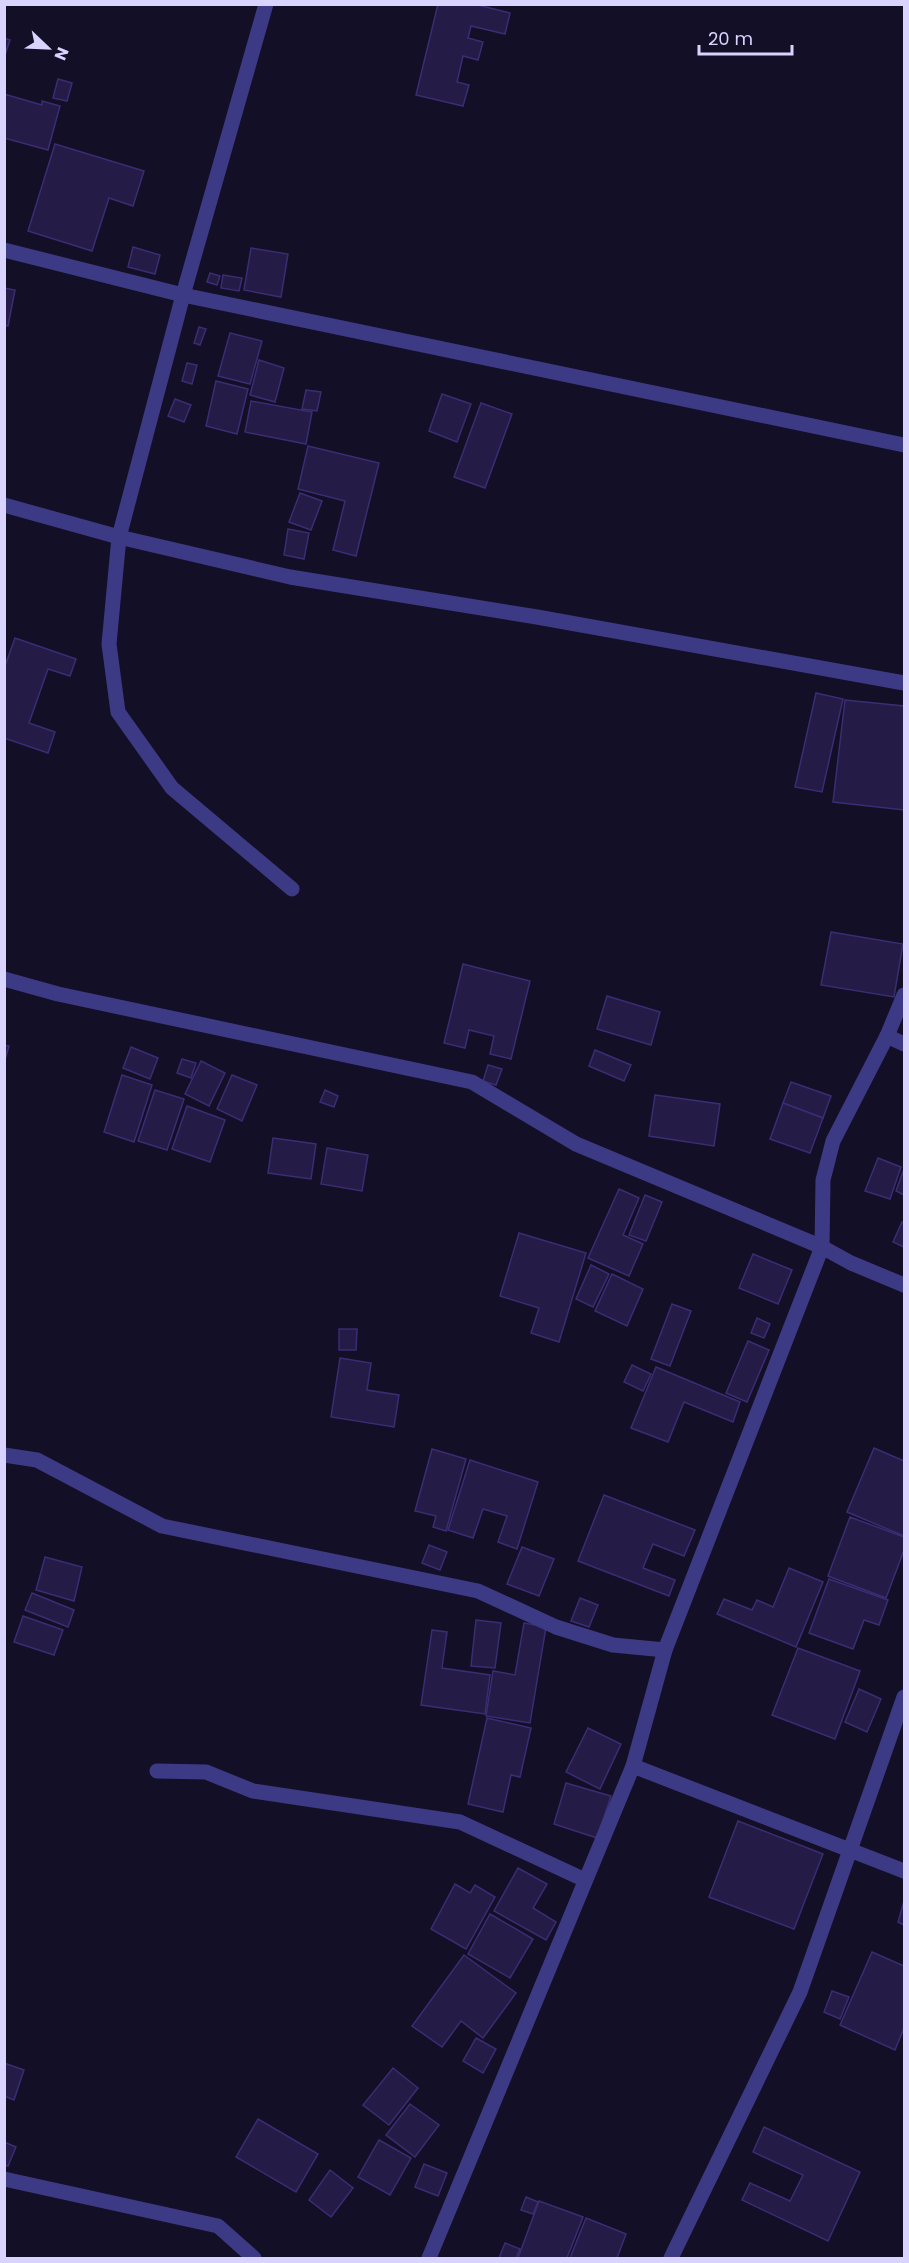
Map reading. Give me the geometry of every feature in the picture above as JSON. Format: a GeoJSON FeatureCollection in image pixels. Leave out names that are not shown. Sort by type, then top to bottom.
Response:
{"type":"FeatureCollection","features":[{"type":"Feature","properties":{"kind":"street"},"geometry":{"type":"LineString","coordinates":[[266,4],[183,295],[119,537],[109,644],[118,712],[172,788],[292,889]]}},
{"type":"Feature","properties":{"kind":"street"},"geometry":{"type":"LineString","coordinates":[[4,250],[183,295],[904,445]]}},
{"type":"Feature","properties":{"kind":"street"},"geometry":{"type":"LineString","coordinates":[[4,505],[119,537],[290,577],[537,617],[904,683]]}},
{"type":"Feature","properties":{"kind":"street"},"geometry":{"type":"LineString","coordinates":[[4,979],[70,997],[472,1082],[576,1144],[822,1247],[851,1263],[904,1285]]}},
{"type":"Feature","properties":{"kind":"street"},"geometry":{"type":"LineString","coordinates":[[429,2259],[633,1766],[665,1650],[822,1247],[823,1180],[833,1141],[887,1036],[904,995]]}},
{"type":"Feature","properties":{"kind":"street"},"geometry":{"type":"LineString","coordinates":[[887,1036],[904,1044]]}},
{"type":"Feature","properties":{"kind":"street"},"geometry":{"type":"LineString","coordinates":[[4,1455],[37,1460],[162,1526],[478,1591],[568,1631],[613,1645],[665,1650]]}},
{"type":"Feature","properties":{"kind":"street"},"geometry":{"type":"LineString","coordinates":[[671,2259],[800,1992],[904,1697]]}},
{"type":"Feature","properties":{"kind":"street"},"geometry":{"type":"LineString","coordinates":[[633,1766],[904,1871]]}},
{"type":"Feature","properties":{"kind":"street"},"geometry":{"type":"LineString","coordinates":[[157,1771],[206,1772],[253,1791],[460,1822],[585,1880]]}},
{"type":"Feature","properties":{"kind":"street"},"geometry":{"type":"LineString","coordinates":[[4,2179],[218,2226],[254,2259]]}},
{"type":"Feature","properties":{"kind":"building"},"geometry":{"type":"Polygon","coordinates":[[[438,4],[474,4],[510,13],[505,34],[471,26],[468,38],[483,42],[478,60],[463,56],[457,82],[469,85],[463,106],[416,95],[438,4]]]}},
{"type":"Feature","properties":{"kind":"building"},"geometry":{"type":"Polygon","coordinates":[[[4,38],[10,40],[4,58],[4,38]]]}},
{"type":"Feature","properties":{"kind":"building"},"geometry":{"type":"Polygon","coordinates":[[[58,79],[72,83],[67,101],[53,98],[58,79]]]}},
{"type":"Feature","properties":{"kind":"building"},"geometry":{"type":"Polygon","coordinates":[[[4,94],[42,105],[42,101],[60,106],[48,150],[4,138],[4,94]]]}},
{"type":"Feature","properties":{"kind":"building"},"geometry":{"type":"Polygon","coordinates":[[[55,144],[144,171],[133,206],[109,198],[92,251],[28,231],[55,144]]]}},
{"type":"Feature","properties":{"kind":"building"},"geometry":{"type":"Polygon","coordinates":[[[133,247],[160,255],[155,274],[128,267],[133,247]]]}},
{"type":"Feature","properties":{"kind":"building"},"geometry":{"type":"Polygon","coordinates":[[[251,248],[288,254],[281,297],[244,290],[251,248]]]}},
{"type":"Feature","properties":{"kind":"building"},"geometry":{"type":"Polygon","coordinates":[[[210,273],[220,276],[217,285],[207,282],[210,273]]]}},
{"type":"Feature","properties":{"kind":"building"},"geometry":{"type":"Polygon","coordinates":[[[223,275],[242,278],[239,291],[221,288],[223,275]]]}},
{"type":"Feature","properties":{"kind":"building"},"geometry":{"type":"Polygon","coordinates":[[[4,288],[15,290],[8,326],[4,325],[4,288]]]}},
{"type":"Feature","properties":{"kind":"building"},"geometry":{"type":"Polygon","coordinates":[[[199,327],[206,329],[200,345],[194,343],[199,327]]]}},
{"type":"Feature","properties":{"kind":"building"},"geometry":{"type":"Polygon","coordinates":[[[230,333],[262,341],[250,384],[218,376],[230,333]]]}},
{"type":"Feature","properties":{"kind":"building"},"geometry":{"type":"Polygon","coordinates":[[[259,360],[284,368],[275,402],[250,395],[259,360]]]}},
{"type":"Feature","properties":{"kind":"building"},"geometry":{"type":"Polygon","coordinates":[[[187,363],[197,365],[192,384],[182,381],[187,363]]]}},
{"type":"Feature","properties":{"kind":"building"},"geometry":{"type":"Polygon","coordinates":[[[216,381],[248,389],[237,434],[206,426],[216,381]]]}},
{"type":"Feature","properties":{"kind":"building"},"geometry":{"type":"Polygon","coordinates":[[[306,390],[321,392],[317,411],[302,409],[306,390]]]}},
{"type":"Feature","properties":{"kind":"building"},"geometry":{"type":"Polygon","coordinates":[[[442,394],[471,404],[457,442],[429,431],[442,394]]]}},
{"type":"Feature","properties":{"kind":"building"},"geometry":{"type":"Polygon","coordinates":[[[175,399],[191,405],[184,422],[168,416],[175,399]]]}},
{"type":"Feature","properties":{"kind":"building"},"geometry":{"type":"Polygon","coordinates":[[[251,401],[312,412],[306,444],[245,432],[251,401]]]}},
{"type":"Feature","properties":{"kind":"building"},"geometry":{"type":"Polygon","coordinates":[[[481,403],[512,414],[485,488],[454,477],[481,403]]]}},
{"type":"Feature","properties":{"kind":"building"},"geometry":{"type":"Polygon","coordinates":[[[308,446],[379,463],[356,556],[333,550],[345,501],[298,489],[308,446]]]}},
{"type":"Feature","properties":{"kind":"building"},"geometry":{"type":"Polygon","coordinates":[[[300,493],[322,501],[311,530],[289,522],[300,493]]]}},
{"type":"Feature","properties":{"kind":"building"},"geometry":{"type":"Polygon","coordinates":[[[288,529],[309,533],[304,559],[284,555],[288,529]]]}},
{"type":"Feature","properties":{"kind":"building"},"geometry":{"type":"Polygon","coordinates":[[[15,638],[76,659],[70,676],[48,669],[29,723],[55,732],[48,753],[4,738],[4,669],[15,638]]]}},
{"type":"Feature","properties":{"kind":"building"},"geometry":{"type":"Polygon","coordinates":[[[816,693],[843,699],[822,792],[795,787],[816,693]]]}},
{"type":"Feature","properties":{"kind":"building"},"geometry":{"type":"Polygon","coordinates":[[[845,700],[904,706],[904,810],[833,802],[845,700]]]}},
{"type":"Feature","properties":{"kind":"building"},"geometry":{"type":"Polygon","coordinates":[[[831,932],[903,944],[894,997],[821,985],[831,932]]]}},
{"type":"Feature","properties":{"kind":"building"},"geometry":{"type":"Polygon","coordinates":[[[463,964],[530,981],[511,1059],[490,1054],[494,1036],[469,1030],[465,1048],[444,1043],[463,964]]]}},
{"type":"Feature","properties":{"kind":"building"},"geometry":{"type":"Polygon","coordinates":[[[607,996],[660,1012],[651,1045],[597,1029],[607,996]]]}},
{"type":"Feature","properties":{"kind":"building"},"geometry":{"type":"Polygon","coordinates":[[[4,1045],[9,1046],[4,1063],[4,1045]]]}},
{"type":"Feature","properties":{"kind":"building"},"geometry":{"type":"Polygon","coordinates":[[[131,1047],[158,1058],[150,1079],[123,1068],[131,1047]]]}},
{"type":"Feature","properties":{"kind":"building"},"geometry":{"type":"Polygon","coordinates":[[[595,1050],[631,1065],[624,1081],[589,1066],[595,1050]]]}},
{"type":"Feature","properties":{"kind":"building"},"geometry":{"type":"Polygon","coordinates":[[[182,1059],[196,1063],[191,1078],[177,1073],[182,1059]]]}},
{"type":"Feature","properties":{"kind":"building"},"geometry":{"type":"Polygon","coordinates":[[[201,1061],[225,1073],[209,1106],[185,1094],[201,1061]]]}},
{"type":"Feature","properties":{"kind":"building"},"geometry":{"type":"Polygon","coordinates":[[[488,1065],[502,1069],[496,1085],[483,1081],[488,1065]]]}},
{"type":"Feature","properties":{"kind":"building"},"geometry":{"type":"Polygon","coordinates":[[[122,1075],[152,1085],[134,1142],[104,1132],[122,1075]]]}},
{"type":"Feature","properties":{"kind":"building"},"geometry":{"type":"Polygon","coordinates":[[[232,1075],[257,1085],[242,1121],[217,1109],[232,1075]]]}},
{"type":"Feature","properties":{"kind":"building"},"geometry":{"type":"Polygon","coordinates":[[[791,1082],[831,1096],[823,1118],[783,1103],[791,1082]]]}},
{"type":"Feature","properties":{"kind":"building"},"geometry":{"type":"Polygon","coordinates":[[[155,1090],[184,1099],[167,1150],[138,1141],[155,1090]]]}},
{"type":"Feature","properties":{"kind":"building"},"geometry":{"type":"Polygon","coordinates":[[[325,1090],[338,1096],[334,1107],[320,1102],[325,1090]]]}},
{"type":"Feature","properties":{"kind":"building"},"geometry":{"type":"Polygon","coordinates":[[[655,1095],[720,1104],[714,1146],[649,1136],[655,1095]]]}},
{"type":"Feature","properties":{"kind":"building"},"geometry":{"type":"Polygon","coordinates":[[[783,1103],[823,1118],[810,1153],[770,1139],[783,1103]]]}},
{"type":"Feature","properties":{"kind":"building"},"geometry":{"type":"Polygon","coordinates":[[[187,1106],[225,1120],[210,1162],[172,1149],[187,1106]]]}},
{"type":"Feature","properties":{"kind":"building"},"geometry":{"type":"Polygon","coordinates":[[[273,1138],[316,1144],[311,1179],[268,1173],[273,1138]]]}},
{"type":"Feature","properties":{"kind":"building"},"geometry":{"type":"Polygon","coordinates":[[[327,1148],[368,1155],[362,1191],[321,1184],[327,1148]]]}},
{"type":"Feature","properties":{"kind":"building"},"geometry":{"type":"Polygon","coordinates":[[[878,1158],[901,1167],[890,1199],[865,1191],[878,1158]]]}},
{"type":"Feature","properties":{"kind":"building"},"geometry":{"type":"Polygon","coordinates":[[[904,1169],[904,1195],[896,1191],[904,1169]]]}},
{"type":"Feature","properties":{"kind":"building"},"geometry":{"type":"Polygon","coordinates":[[[619,1189],[639,1198],[623,1235],[643,1244],[629,1276],[588,1258],[619,1189]]]}},
{"type":"Feature","properties":{"kind":"building"},"geometry":{"type":"Polygon","coordinates":[[[645,1195],[662,1202],[646,1241],[629,1235],[645,1195]]]}},
{"type":"Feature","properties":{"kind":"building"},"geometry":{"type":"Polygon","coordinates":[[[902,1222],[904,1223],[904,1247],[893,1242],[902,1222]]]}},
{"type":"Feature","properties":{"kind":"building"},"geometry":{"type":"Polygon","coordinates":[[[519,1233],[586,1253],[559,1342],[531,1333],[539,1308],[500,1296],[519,1233]]]}},
{"type":"Feature","properties":{"kind":"building"},"geometry":{"type":"Polygon","coordinates":[[[753,1254],[792,1270],[778,1304],[739,1288],[753,1254]]]}},
{"type":"Feature","properties":{"kind":"building"},"geometry":{"type":"Polygon","coordinates":[[[591,1265],[609,1274],[593,1307],[576,1299],[591,1265]]]}},
{"type":"Feature","properties":{"kind":"building"},"geometry":{"type":"Polygon","coordinates":[[[612,1274],[643,1289],[627,1326],[595,1311],[612,1274]]]}},
{"type":"Feature","properties":{"kind":"building"},"geometry":{"type":"Polygon","coordinates":[[[672,1304],[691,1311],[670,1366],[651,1359],[672,1304]]]}},
{"type":"Feature","properties":{"kind":"building"},"geometry":{"type":"Polygon","coordinates":[[[757,1318],[770,1324],[764,1338],[751,1333],[757,1318]]]}},
{"type":"Feature","properties":{"kind":"building"},"geometry":{"type":"Polygon","coordinates":[[[339,1329],[357,1329],[356,1350],[339,1350],[339,1329]]]}},
{"type":"Feature","properties":{"kind":"building"},"geometry":{"type":"Polygon","coordinates":[[[748,1341],[769,1350],[747,1402],[726,1393],[748,1341]]]}},
{"type":"Feature","properties":{"kind":"building"},"geometry":{"type":"Polygon","coordinates":[[[340,1358],[371,1363],[367,1390],[399,1395],[394,1427],[331,1417],[340,1358]]]}},
{"type":"Feature","properties":{"kind":"building"},"geometry":{"type":"Polygon","coordinates":[[[632,1365],[651,1374],[643,1391],[624,1382],[632,1365]]]}},
{"type":"Feature","properties":{"kind":"building"},"geometry":{"type":"Polygon","coordinates":[[[656,1367],[740,1402],[733,1422],[684,1402],[668,1442],[631,1428],[656,1367]]]}},
{"type":"Feature","properties":{"kind":"building"},"geometry":{"type":"Polygon","coordinates":[[[874,1448],[904,1461],[904,1536],[847,1512],[874,1448]]]}},
{"type":"Feature","properties":{"kind":"building"},"geometry":{"type":"Polygon","coordinates":[[[432,1449],[466,1459],[446,1531],[433,1527],[436,1516],[415,1511],[432,1449]]]}},
{"type":"Feature","properties":{"kind":"building"},"geometry":{"type":"Polygon","coordinates":[[[470,1460],[538,1482],[517,1549],[498,1542],[507,1516],[483,1509],[473,1538],[448,1530],[470,1460]]]}},
{"type":"Feature","properties":{"kind":"building"},"geometry":{"type":"Polygon","coordinates":[[[604,1495],[695,1530],[684,1556],[653,1544],[643,1568],[675,1580],[669,1596],[578,1561],[604,1495]]]}},
{"type":"Feature","properties":{"kind":"building"},"geometry":{"type":"Polygon","coordinates":[[[850,1517],[904,1537],[904,1550],[886,1598],[828,1576],[850,1517]]]}},
{"type":"Feature","properties":{"kind":"building"},"geometry":{"type":"Polygon","coordinates":[[[429,1545],[447,1552],[440,1570],[422,1563],[429,1545]]]}},
{"type":"Feature","properties":{"kind":"building"},"geometry":{"type":"Polygon","coordinates":[[[522,1547],[554,1559],[539,1596],[507,1584],[522,1547]]]}},
{"type":"Feature","properties":{"kind":"building"},"geometry":{"type":"Polygon","coordinates":[[[45,1557],[82,1567],[74,1601],[36,1590],[45,1557]]]}},
{"type":"Feature","properties":{"kind":"building"},"geometry":{"type":"Polygon","coordinates":[[[789,1568],[823,1582],[796,1647],[717,1614],[724,1599],[752,1610],[757,1600],[773,1607],[789,1568]]]}},
{"type":"Feature","properties":{"kind":"building"},"geometry":{"type":"Polygon","coordinates":[[[829,1579],[888,1600],[879,1625],[864,1620],[853,1649],[809,1633],[829,1579]]]}},
{"type":"Feature","properties":{"kind":"building"},"geometry":{"type":"Polygon","coordinates":[[[32,1593],[74,1610],[68,1627],[25,1610],[32,1593]]]}},
{"type":"Feature","properties":{"kind":"building"},"geometry":{"type":"Polygon","coordinates":[[[580,1598],[598,1605],[589,1627],[571,1621],[580,1598]]]}},
{"type":"Feature","properties":{"kind":"building"},"geometry":{"type":"Polygon","coordinates":[[[23,1616],[63,1630],[54,1655],[14,1642],[23,1616]]]}},
{"type":"Feature","properties":{"kind":"building"},"geometry":{"type":"Polygon","coordinates":[[[476,1620],[501,1623],[495,1668],[471,1666],[476,1620]]]}},
{"type":"Feature","properties":{"kind":"building"},"geometry":{"type":"Polygon","coordinates":[[[524,1623],[546,1627],[530,1723],[486,1716],[493,1671],[515,1675],[524,1623]]]}},
{"type":"Feature","properties":{"kind":"building"},"geometry":{"type":"Polygon","coordinates":[[[432,1630],[447,1632],[442,1668],[490,1675],[485,1714],[421,1705],[432,1630]]]}},
{"type":"Feature","properties":{"kind":"building"},"geometry":{"type":"Polygon","coordinates":[[[798,1648],[860,1671],[835,1739],[772,1715],[798,1648]]]}},
{"type":"Feature","properties":{"kind":"building"},"geometry":{"type":"Polygon","coordinates":[[[859,1689],[881,1699],[867,1732],[845,1722],[859,1689]]]}},
{"type":"Feature","properties":{"kind":"building"},"geometry":{"type":"Polygon","coordinates":[[[487,1718],[531,1728],[520,1777],[511,1775],[503,1812],[468,1804],[487,1718]]]}},
{"type":"Feature","properties":{"kind":"building"},"geometry":{"type":"Polygon","coordinates":[[[588,1728],[621,1744],[600,1789],[566,1772],[588,1728]]]}},
{"type":"Feature","properties":{"kind":"building"},"geometry":{"type":"Polygon","coordinates":[[[566,1783],[611,1796],[597,1838],[554,1824],[566,1783]]]}},
{"type":"Feature","properties":{"kind":"building"},"geometry":{"type":"Polygon","coordinates":[[[738,1821],[823,1854],[794,1929],[709,1897],[738,1821]]]}},
{"type":"Feature","properties":{"kind":"building"},"geometry":{"type":"Polygon","coordinates":[[[518,1868],[547,1884],[533,1908],[556,1922],[546,1940],[494,1911],[518,1868]]]}},
{"type":"Feature","properties":{"kind":"building"},"geometry":{"type":"Polygon","coordinates":[[[455,1884],[470,1893],[475,1885],[495,1897],[466,1949],[431,1929],[455,1884]]]}},
{"type":"Feature","properties":{"kind":"building"},"geometry":{"type":"Polygon","coordinates":[[[904,1901],[904,1925],[898,1922],[904,1901]]]}},
{"type":"Feature","properties":{"kind":"building"},"geometry":{"type":"Polygon","coordinates":[[[490,1914],[533,1939],[510,1978],[468,1954],[490,1914]]]}},
{"type":"Feature","properties":{"kind":"building"},"geometry":{"type":"Polygon","coordinates":[[[872,1952],[904,1966],[904,2028],[895,2050],[840,2025],[872,1952]]]}},
{"type":"Feature","properties":{"kind":"building"},"geometry":{"type":"Polygon","coordinates":[[[464,1955],[516,1993],[483,2038],[461,2021],[442,2047],[412,2026],[464,1955]]]}},
{"type":"Feature","properties":{"kind":"building"},"geometry":{"type":"Polygon","coordinates":[[[832,1991],[849,1997],[840,2019],[824,2012],[832,1991]]]}},
{"type":"Feature","properties":{"kind":"building"},"geometry":{"type":"Polygon","coordinates":[[[476,2038],[496,2049],[483,2073],[463,2061],[476,2038]]]}},
{"type":"Feature","properties":{"kind":"building"},"geometry":{"type":"Polygon","coordinates":[[[4,2063],[24,2070],[14,2100],[4,2096],[4,2063]]]}},
{"type":"Feature","properties":{"kind":"building"},"geometry":{"type":"Polygon","coordinates":[[[393,2068],[418,2088],[389,2125],[363,2105],[393,2068]]]}},
{"type":"Feature","properties":{"kind":"building"},"geometry":{"type":"Polygon","coordinates":[[[410,2104],[439,2125],[415,2157],[386,2135],[410,2104]]]}},
{"type":"Feature","properties":{"kind":"building"},"geometry":{"type":"Polygon","coordinates":[[[258,2119],[318,2154],[296,2192],[236,2157],[258,2119]]]}},
{"type":"Feature","properties":{"kind":"building"},"geometry":{"type":"Polygon","coordinates":[[[764,2127],[860,2172],[828,2241],[742,2200],[750,2183],[790,2201],[803,2175],[753,2152],[764,2127]]]}},
{"type":"Feature","properties":{"kind":"building"},"geometry":{"type":"Polygon","coordinates":[[[379,2140],[411,2158],[390,2195],[358,2177],[379,2140]]]}},
{"type":"Feature","properties":{"kind":"building"},"geometry":{"type":"Polygon","coordinates":[[[4,2142],[16,2147],[8,2166],[4,2165],[4,2142]]]}},
{"type":"Feature","properties":{"kind":"building"},"geometry":{"type":"Polygon","coordinates":[[[424,2164],[447,2173],[438,2196],[415,2187],[424,2164]]]}},
{"type":"Feature","properties":{"kind":"building"},"geometry":{"type":"Polygon","coordinates":[[[330,2170],[353,2188],[331,2217],[309,2200],[330,2170]]]}},
{"type":"Feature","properties":{"kind":"building"},"geometry":{"type":"Polygon","coordinates":[[[526,2197],[538,2202],[533,2214],[521,2210],[526,2197]]]}},
{"type":"Feature","properties":{"kind":"building"},"geometry":{"type":"Polygon","coordinates":[[[539,2201],[583,2217],[567,2258],[518,2258],[539,2201]]]}},
{"type":"Feature","properties":{"kind":"building"},"geometry":{"type":"Polygon","coordinates":[[[586,2218],[626,2234],[617,2258],[570,2258],[586,2218]]]}},
{"type":"Feature","properties":{"kind":"building"},"geometry":{"type":"Polygon","coordinates":[[[505,2243],[520,2249],[516,2258],[499,2258],[505,2243]]]}}]}
